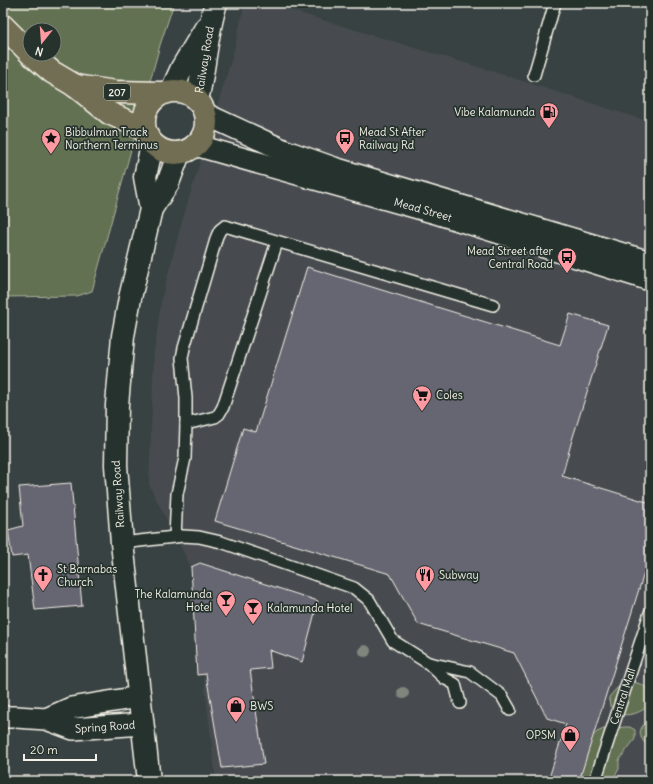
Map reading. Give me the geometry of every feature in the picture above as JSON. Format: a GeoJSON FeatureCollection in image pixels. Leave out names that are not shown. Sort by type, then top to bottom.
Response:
{"type":"FeatureCollection","features":[{"type":"Feature","properties":{"kind":"main road","name":"Railway Road"},"geometry":{"type":"LineString","coordinates":[[166,92],[182,68],[214,12]]}},
{"type":"Feature","properties":{"kind":"main road","name":"Railway Road"},"geometry":{"type":"LineString","coordinates":[[201,107],[203,74],[214,12]]}},
{"type":"Feature","properties":{"kind":"main road","name":"207"},"geometry":{"type":"LineString","coordinates":[[3,26],[22,46]]}},
{"type":"Feature","properties":{"kind":"main road","name":"207"},"geometry":{"type":"LineString","coordinates":[[40,62],[52,72],[74,85],[109,113],[148,137],[167,152],[187,149]]}},
{"type":"Feature","properties":{"kind":"main road","name":"207"},"geometry":{"type":"LineString","coordinates":[[74,85],[116,92],[185,92],[201,107]]}},
{"type":"Feature","properties":{"kind":"main road"},"geometry":{"type":"LineString","coordinates":[[148,137],[144,115],[150,102],[166,92]]}},
{"type":"Feature","properties":{"kind":"main road"},"geometry":{"type":"LineString","coordinates":[[187,149],[203,136],[206,126],[201,107]]}},
{"type":"Feature","properties":{"kind":"main road","name":"Railway Road"},"geometry":{"type":"LineString","coordinates":[[148,137],[145,177],[151,209]]}},
{"type":"Feature","properties":{"kind":"main road","name":"Railway Road"},"geometry":{"type":"LineString","coordinates":[[149,781],[122,543],[115,436],[118,379],[123,336],[130,298],[151,209],[168,183],[187,149]]}},
{"type":"Feature","properties":{"kind":"street","name":"Mead Street"},"geometry":{"type":"LineString","coordinates":[[201,107],[283,150],[334,168],[650,262]]}},
{"type":"Feature","properties":{"kind":"street","name":"Mead Street"},"geometry":{"type":"LineString","coordinates":[[187,149],[439,214],[650,280]]}},
{"type":"Feature","properties":{"kind":"street","name":"Spring Road"},"geometry":{"type":"LineString","coordinates":[[46,719],[71,708],[139,698]]}},
{"type":"Feature","properties":{"kind":"street","name":"Spring Road"},"geometry":{"type":"LineString","coordinates":[[3,717],[46,719],[73,729],[142,724]]}},
{"type":"Feature","properties":{"kind":"lane"},"geometry":{"type":"LineString","coordinates":[[534,75],[555,3]]}},
{"type":"Feature","properties":{"kind":"lane"},"geometry":{"type":"LineString","coordinates":[[175,537],[177,494],[185,458],[186,398],[182,358],[186,340],[220,230],[225,226],[493,305]]}},
{"type":"Feature","properties":{"kind":"lane"},"geometry":{"type":"LineString","coordinates":[[186,424],[215,417],[219,414],[223,407],[277,242]]}},
{"type":"Feature","properties":{"kind":"lane"},"geometry":{"type":"LineString","coordinates":[[122,543],[175,537],[199,537],[221,542],[354,588],[369,600],[393,641],[428,663],[444,678],[455,684],[460,703]]}},
{"type":"Feature","properties":{"kind":"lane","name":"Central Mall"},"geometry":{"type":"LineString","coordinates":[[595,781],[650,613]]}},
{"type":"Feature","properties":{"kind":"lane"},"geometry":{"type":"LineString","coordinates":[[428,663],[470,672],[502,696],[510,710]]}},
{"type":"Feature","properties":{"kind":"shaded area"},"geometry":{"type":"Polygon","coordinates":[[[245,3],[266,3],[488,70],[650,122],[650,781],[216,781],[191,567],[149,485],[154,352],[162,297],[183,218],[232,58],[245,3]]]}},
{"type":"Feature","properties":{"kind":"green space"},"geometry":{"type":"Polygon","coordinates":[[[3,3],[174,3],[160,45],[92,291],[77,296],[3,297],[3,3]]]}},
{"type":"Feature","properties":{"kind":"green space"},"geometry":{"type":"Polygon","coordinates":[[[634,682],[643,685],[650,693],[648,706],[636,713],[623,715],[617,713],[613,710],[610,704],[609,697],[617,688],[634,682]]]}},
{"type":"Feature","properties":{"kind":"green space"},"geometry":{"type":"Polygon","coordinates":[[[650,720],[650,747],[643,741],[640,733],[644,724],[650,720]]]}},
{"type":"Feature","properties":{"kind":"green space"},"geometry":{"type":"Polygon","coordinates":[[[630,727],[635,730],[635,739],[619,760],[619,769],[612,781],[604,781],[601,779],[599,781],[579,781],[591,737],[604,729],[630,727]]]}},
{"type":"Feature","properties":{"kind":"building"},"geometry":{"type":"Polygon","coordinates":[[[307,267],[560,345],[570,314],[608,325],[562,476],[650,503],[650,554],[579,781],[548,781],[566,724],[547,718],[514,653],[418,624],[390,574],[215,521],[243,428],[256,432],[307,267]]]}},
{"type":"Feature","properties":{"kind":"building"},"geometry":{"type":"Polygon","coordinates":[[[71,483],[82,606],[35,610],[28,555],[12,557],[8,530],[23,526],[19,487],[71,483]]]}},
{"type":"Feature","properties":{"kind":"building","name":"Kalamunda Hotel"},"geometry":{"type":"Polygon","coordinates":[[[200,563],[318,601],[302,662],[269,650],[271,668],[250,670],[264,764],[222,768],[206,674],[197,675],[191,567],[200,563]]]}},
{"type":"Feature","properties":{"kind":"place","name":"Vibe Kalamunda"},"geometry":{"type":"Point","coordinates":[549,129]}},
{"type":"Feature","properties":{"kind":"place","name":"Bibbulmun Track Northern Terminus"},"geometry":{"type":"Point","coordinates":[51,155]}},
{"type":"Feature","properties":{"kind":"place","name":"Mead St After Railway Rd"},"geometry":{"type":"Point","coordinates":[345,155]}},
{"type":"Feature","properties":{"kind":"place","name":"Mead Street after Central Road"},"geometry":{"type":"Point","coordinates":[567,274]}},
{"type":"Feature","properties":{"kind":"place","name":"Coles"},"geometry":{"type":"Point","coordinates":[422,412]}},
{"type":"Feature","properties":{"kind":"place","name":"St Barnabas Church"},"geometry":{"type":"Point","coordinates":[43,592]}},
{"type":"Feature","properties":{"kind":"place","name":"Subway"},"geometry":{"type":"Point","coordinates":[425,592]}},
{"type":"Feature","properties":{"kind":"place","name":"The Kalamunda Hotel"},"geometry":{"type":"Point","coordinates":[226,617]}},
{"type":"Feature","properties":{"kind":"place","name":"Kalamunda Hotel"},"geometry":{"type":"Point","coordinates":[253,625]}},
{"type":"Feature","properties":{"kind":"place","name":"BWS"},"geometry":{"type":"Point","coordinates":[236,723]}},
{"type":"Feature","properties":{"kind":"place","name":"OPSM"},"geometry":{"type":"Point","coordinates":[570,752]}}]}
